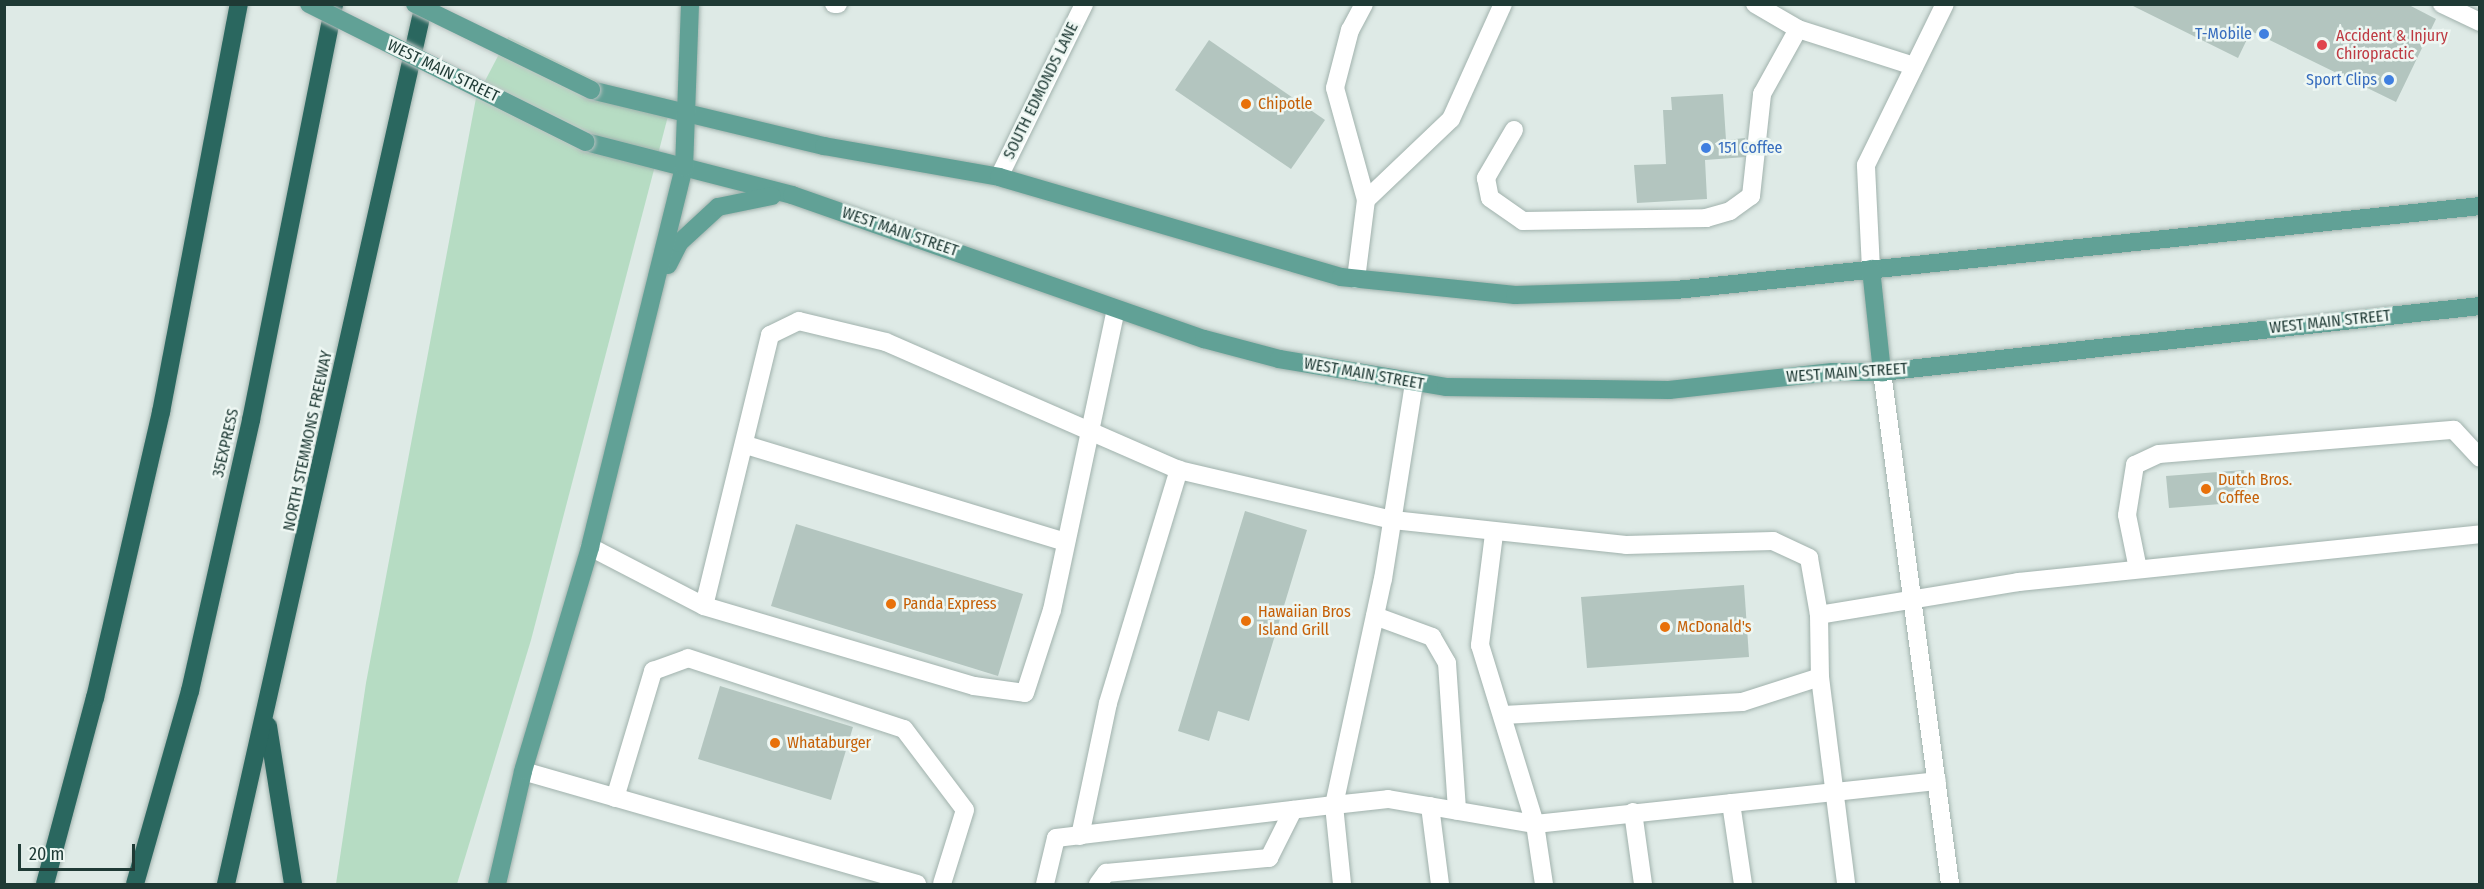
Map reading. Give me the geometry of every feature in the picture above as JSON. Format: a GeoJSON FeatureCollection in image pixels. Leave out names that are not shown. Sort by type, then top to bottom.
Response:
{"type":"FeatureCollection","features":[{"type":"Feature","properties":{"kind":"highway"},"geometry":{"type":"LineString","coordinates":[[45,885],[161,412],[239,4]]}},
{"type":"Feature","properties":{"kind":"highway","name":"35EXPRESS"},"geometry":{"type":"LineString","coordinates":[[135,885],[190,691],[246,443],[334,4]]}},
{"type":"Feature","properties":{"kind":"highway","name":"NORTH STEMMONS FREEWAY"},"geometry":{"type":"LineString","coordinates":[[226,885],[266,716],[424,4]]}},
{"type":"Feature","properties":{"kind":"highway"},"geometry":{"type":"LineString","coordinates":[[266,716],[293,885]]}},
{"type":"Feature","properties":{"kind":"main road","name":"WEST MAIN STREET"},"geometry":{"type":"LineString","coordinates":[[309,4],[586,142],[792,195],[1116,310],[1280,359],[1414,384],[1669,390],[1832,372],[1882,372],[2480,306]]}},
{"type":"Feature","properties":{"kind":"main road"},"geometry":{"type":"LineString","coordinates":[[415,4],[591,90],[824,146],[999,177],[1356,279],[1515,295],[1676,290],[2480,206]]}},
{"type":"Feature","properties":{"kind":"main road"},"geometry":{"type":"LineString","coordinates":[[496,885],[523,771],[590,547],[684,168],[690,115],[690,4]]}},
{"type":"Feature","properties":{"kind":"main road"},"geometry":{"type":"LineString","coordinates":[[654,291],[679,243],[718,207],[745,197],[792,195]]}},
{"type":"Feature","properties":{"kind":"main road"},"geometry":{"type":"LineString","coordinates":[[1872,269],[1882,372]]}},
{"type":"Feature","properties":{"kind":"street","name":"SOUTH EDMONDS LANE"},"geometry":{"type":"LineString","coordinates":[[999,177],[1084,4]]}},
{"type":"Feature","properties":{"kind":"street"},"geometry":{"type":"LineString","coordinates":[[1356,279],[1366,200],[1335,88],[1350,30],[1364,4]]}},
{"type":"Feature","properties":{"kind":"street"},"geometry":{"type":"LineString","coordinates":[[1366,200],[1451,119],[1503,4]]}},
{"type":"Feature","properties":{"kind":"street"},"geometry":{"type":"LineString","coordinates":[[1755,4],[1798,29],[1914,66]]}},
{"type":"Feature","properties":{"kind":"street"},"geometry":{"type":"LineString","coordinates":[[1872,269],[1866,165],[1945,4]]}},
{"type":"Feature","properties":{"kind":"street"},"geometry":{"type":"LineString","coordinates":[[2442,4],[2480,22]]}},
{"type":"Feature","properties":{"kind":"street"},"geometry":{"type":"LineString","coordinates":[[1514,130],[1486,178],[1490,198],[1503,212],[1523,221],[1706,218],[1731,211],[1751,196],[1762,94],[1798,29]]}},
{"type":"Feature","properties":{"kind":"street"},"geometry":{"type":"LineString","coordinates":[[590,547],[704,606],[974,686],[1025,693],[1052,610],[1116,310]]}},
{"type":"Feature","properties":{"kind":"street"},"geometry":{"type":"LineString","coordinates":[[704,606],[746,445],[770,336],[800,321],[886,342],[1090,427],[1179,470],[1393,520],[1494,534],[1626,545],[1773,541],[1809,558],[1819,615],[1820,677],[1846,885]]}},
{"type":"Feature","properties":{"kind":"street"},"geometry":{"type":"LineString","coordinates":[[1882,372],[1914,595],[1950,885]]}},
{"type":"Feature","properties":{"kind":"street"},"geometry":{"type":"LineString","coordinates":[[1342,885],[1334,805],[1375,616],[1393,520],[1414,384]]}},
{"type":"Feature","properties":{"kind":"street"},"geometry":{"type":"LineString","coordinates":[[2138,569],[2127,515],[2135,465],[2159,454],[2454,430],[2480,458]]}},
{"type":"Feature","properties":{"kind":"street"},"geometry":{"type":"LineString","coordinates":[[746,445],[1066,542]]}},
{"type":"Feature","properties":{"kind":"street"},"geometry":{"type":"LineString","coordinates":[[1080,836],[1108,703],[1179,470]]}},
{"type":"Feature","properties":{"kind":"street"},"geometry":{"type":"LineString","coordinates":[[1494,534],[1480,645],[1535,824],[1544,885]]}},
{"type":"Feature","properties":{"kind":"street"},"geometry":{"type":"LineString","coordinates":[[1819,615],[1914,595],[2138,569],[2480,534]]}},
{"type":"Feature","properties":{"kind":"street"},"geometry":{"type":"LineString","coordinates":[[1375,616],[1432,638],[1447,663],[1457,811]]}},
{"type":"Feature","properties":{"kind":"street"},"geometry":{"type":"LineString","coordinates":[[615,798],[653,671],[688,658],[904,729],[965,810],[942,885]]}},
{"type":"Feature","properties":{"kind":"street"},"geometry":{"type":"LineString","coordinates":[[1503,715],[1742,702],[1820,677]]}},
{"type":"Feature","properties":{"kind":"street"},"geometry":{"type":"LineString","coordinates":[[523,771],[917,885]]}},
{"type":"Feature","properties":{"kind":"street"},"geometry":{"type":"LineString","coordinates":[[1045,885],[1056,838],[1334,805],[1388,799],[1535,824],[1937,781]]}},
{"type":"Feature","properties":{"kind":"street"},"geometry":{"type":"LineString","coordinates":[[1731,803],[1743,885]]}},
{"type":"Feature","properties":{"kind":"street"},"geometry":{"type":"LineString","coordinates":[[1430,806],[1440,885]]}},
{"type":"Feature","properties":{"kind":"street"},"geometry":{"type":"LineString","coordinates":[[1098,885],[1106,873],[1269,858],[1293,810]]}},
{"type":"Feature","properties":{"kind":"street"},"geometry":{"type":"LineString","coordinates":[[1634,813],[1643,885]]}},
{"type":"Feature","properties":{"kind":"green space"},"geometry":{"type":"Polygon","coordinates":[[[508,37],[668,116],[531,640],[457,884],[336,884],[366,683],[476,98],[508,37]]]}},
{"type":"Feature","properties":{"kind":"building"},"geometry":{"type":"Polygon","coordinates":[[[2129,4],[2407,4],[2436,19],[2396,102],[2251,31],[2238,58],[2129,4]]]}},
{"type":"Feature","properties":{"kind":"building"},"geometry":{"type":"Polygon","coordinates":[[[1209,40],[1325,120],[1291,169],[1175,90],[1209,40]]]}},
{"type":"Feature","properties":{"kind":"building","name":"151 Coffee"},"geometry":{"type":"Polygon","coordinates":[[[1723,94],[1726,140],[1745,138],[1746,157],[1705,160],[1707,199],[1637,203],[1634,165],[1666,164],[1663,110],[1672,110],[1671,97],[1723,94]]]}},
{"type":"Feature","properties":{"kind":"building","name":"Dutch Bros. Coffee"},"geometry":{"type":"Polygon","coordinates":[[[2244,470],[2247,502],[2169,508],[2166,476],[2244,470]]]}},
{"type":"Feature","properties":{"kind":"building","name":"Hawaiian Bros Island Grill"},"geometry":{"type":"Polygon","coordinates":[[[1245,511],[1307,530],[1249,721],[1218,711],[1209,741],[1178,731],[1245,511]]]}},
{"type":"Feature","properties":{"kind":"building"},"geometry":{"type":"Polygon","coordinates":[[[796,524],[1023,594],[998,676],[771,606],[796,524]]]}},
{"type":"Feature","properties":{"kind":"building","name":"McDonald's"},"geometry":{"type":"Polygon","coordinates":[[[1744,585],[1749,657],[1587,668],[1581,597],[1744,585]]]}},
{"type":"Feature","properties":{"kind":"building","name":"Whataburger"},"geometry":{"type":"Polygon","coordinates":[[[720,686],[853,727],[831,800],[698,759],[720,686]]]}},
{"type":"Feature","properties":{"kind":"place","name":"T-Mobile"},"geometry":{"type":"Point","coordinates":[2264,34]}},
{"type":"Feature","properties":{"kind":"place","name":"Accident & Injury Chiropractic"},"geometry":{"type":"Point","coordinates":[2322,45]}},
{"type":"Feature","properties":{"kind":"place","name":"Sport Clips"},"geometry":{"type":"Point","coordinates":[2389,80]}},
{"type":"Feature","properties":{"kind":"place","name":"Chipotle"},"geometry":{"type":"Point","coordinates":[1246,104]}},
{"type":"Feature","properties":{"kind":"place","name":"151 Coffee"},"geometry":{"type":"Point","coordinates":[1706,148]}},
{"type":"Feature","properties":{"kind":"place","name":"Dutch Bros. Coffee"},"geometry":{"type":"Point","coordinates":[2206,489]}},
{"type":"Feature","properties":{"kind":"place","name":"Panda Express"},"geometry":{"type":"Point","coordinates":[891,604]}},
{"type":"Feature","properties":{"kind":"place","name":"Hawaiian Bros Island Grill"},"geometry":{"type":"Point","coordinates":[1246,621]}},
{"type":"Feature","properties":{"kind":"place","name":"McDonald's"},"geometry":{"type":"Point","coordinates":[1665,627]}},
{"type":"Feature","properties":{"kind":"place","name":"Whataburger"},"geometry":{"type":"Point","coordinates":[775,743]}}]}
